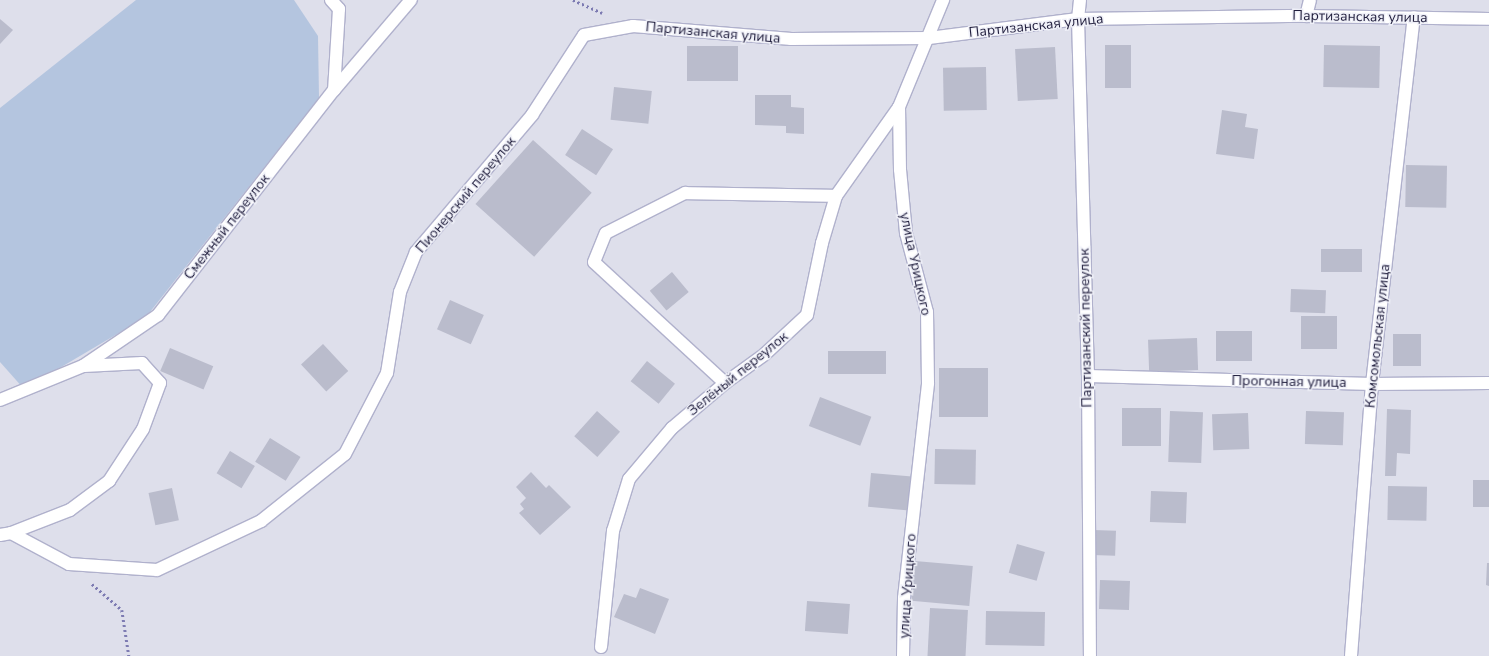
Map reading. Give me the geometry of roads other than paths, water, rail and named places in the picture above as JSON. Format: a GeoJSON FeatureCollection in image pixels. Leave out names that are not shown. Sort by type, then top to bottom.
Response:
{"type":"FeatureCollection","features":[{"type":"Feature","properties":{"kind":"street"},"geometry":{"type":"LineString","coordinates":[[331,0],[339,9],[334,90]]}},
{"type":"Feature","properties":{"kind":"street","name":"Смежный переулок"},"geometry":{"type":"LineString","coordinates":[[0,400],[83,366],[158,315],[334,90],[411,0]]}},
{"type":"Feature","properties":{"kind":"street","name":"улица Урицкого"},"geometry":{"type":"LineString","coordinates":[[903,656],[904,598],[928,383],[927,312],[906,233],[900,170],[899,107],[944,0]]}},
{"type":"Feature","properties":{"kind":"street","name":"Партизанский переулок"},"geometry":{"type":"LineString","coordinates":[[1080,0],[1078,19],[1088,376],[1090,656]]}},
{"type":"Feature","properties":{"kind":"street"},"geometry":{"type":"LineString","coordinates":[[1306,16],[1310,0]]}},
{"type":"Feature","properties":{"kind":"street","name":"Партизанская улица"},"geometry":{"type":"LineString","coordinates":[[633,26],[791,39],[928,38],[1078,19],[1306,16],[1489,19]]}},
{"type":"Feature","properties":{"kind":"street","name":"Комсомольская улица"},"geometry":{"type":"LineString","coordinates":[[1351,656],[1372,384],[1414,18]]}},
{"type":"Feature","properties":{"kind":"street","name":"Пионерский переулок"},"geometry":{"type":"LineString","coordinates":[[5,534],[69,564],[157,570],[261,521],[346,454],[387,373],[400,292],[416,252],[532,115],[584,35],[633,26]]}},
{"type":"Feature","properties":{"kind":"street","name":"Зелёный переулок"},"geometry":{"type":"LineString","coordinates":[[601,647],[613,531],[628,479],[672,428],[725,383],[765,354],[807,316],[822,243],[836,196],[899,107]]}},
{"type":"Feature","properties":{"kind":"street"},"geometry":{"type":"LineString","coordinates":[[725,383],[594,262],[606,233],[685,193],[836,196]]}},
{"type":"Feature","properties":{"kind":"street"},"geometry":{"type":"LineString","coordinates":[[5,534],[70,510],[109,481],[143,429],[160,383],[142,362],[83,366]]}},
{"type":"Feature","properties":{"kind":"street","name":"Прогонная улица"},"geometry":{"type":"LineString","coordinates":[[1088,376],[1372,384],[1489,383]]}}]}
